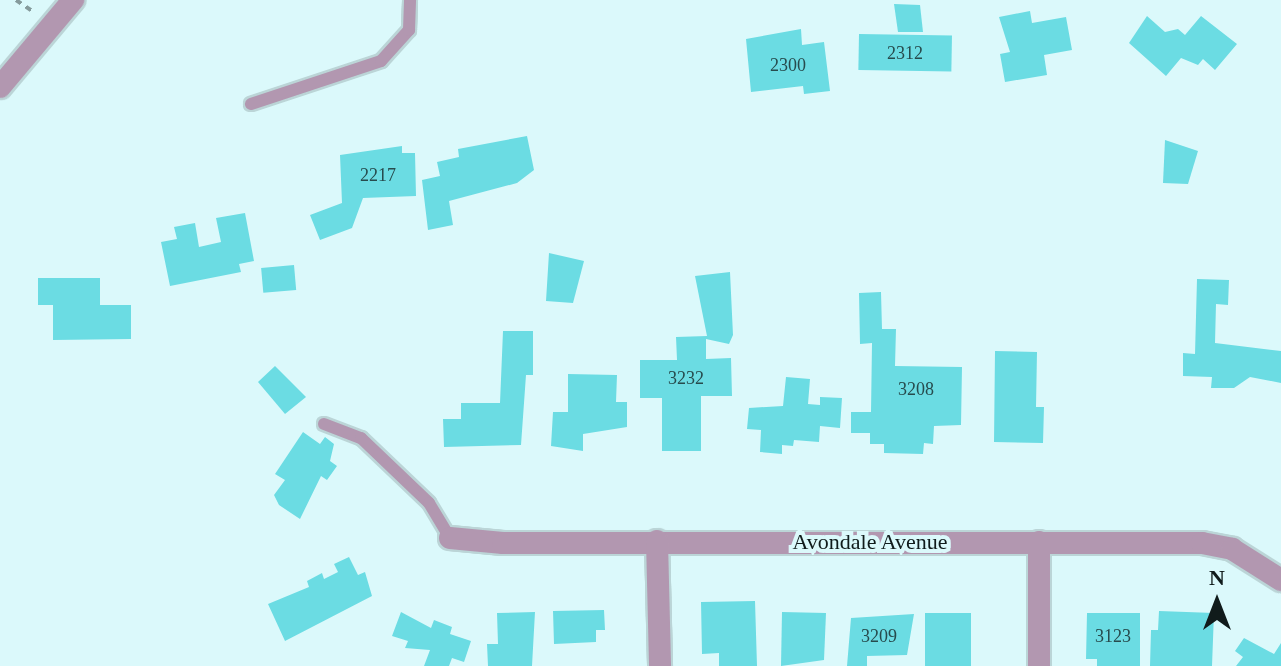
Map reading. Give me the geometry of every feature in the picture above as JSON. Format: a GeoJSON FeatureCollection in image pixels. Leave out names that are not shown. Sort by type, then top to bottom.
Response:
{"type":"FeatureCollection","features":[{"type":"Feature","properties":{"kind":"street"},"geometry":{"type":"LineString","coordinates":[[0,87],[73,0]]}},
{"type":"Feature","properties":{"kind":"street","name":"Avondale Avenue"},"geometry":{"type":"LineString","coordinates":[[450,538],[1202,543],[1232,549],[1281,580]]}},
{"type":"Feature","properties":{"kind":"street"},"geometry":{"type":"LineString","coordinates":[[657,541],[660,666]]}},
{"type":"Feature","properties":{"kind":"street"},"geometry":{"type":"LineString","coordinates":[[1039,542],[1039,666]]}},
{"type":"Feature","properties":{"kind":"lane"},"geometry":{"type":"LineString","coordinates":[[251,104],[381,61],[409,30],[410,0]]}},
{"type":"Feature","properties":{"kind":"lane"},"geometry":{"type":"LineString","coordinates":[[324,424],[361,438],[429,503],[450,538]]}},
{"type":"Feature","properties":{"kind":"building"},"geometry":{"type":"Polygon","coordinates":[[[894,4],[920,5],[923,32],[898,32],[894,4]]]}},
{"type":"Feature","properties":{"kind":"building"},"geometry":{"type":"Polygon","coordinates":[[[1030,11],[1032,23],[1066,17],[1072,50],[1044,55],[1047,75],[1005,82],[1000,54],[1010,52],[999,17],[1030,11]]]}},
{"type":"Feature","properties":{"kind":"building"},"geometry":{"type":"Polygon","coordinates":[[[1147,16],[1165,32],[1178,29],[1185,35],[1201,16],[1237,44],[1215,70],[1203,59],[1198,65],[1181,58],[1166,76],[1129,43],[1147,16]]]}},
{"type":"Feature","properties":{"kind":"building"},"geometry":{"type":"Polygon","coordinates":[[[801,29],[802,45],[824,42],[830,91],[804,94],[803,86],[751,92],[746,39],[801,29]]]}},
{"type":"Feature","properties":{"kind":"building"},"geometry":{"type":"Polygon","coordinates":[[[859,34],[952,36],[951,72],[858,70],[859,34]]]}},
{"type":"Feature","properties":{"kind":"building"},"geometry":{"type":"Polygon","coordinates":[[[527,136],[534,170],[517,183],[449,201],[453,225],[428,230],[422,180],[440,176],[437,162],[459,157],[458,149],[527,136]]]}},
{"type":"Feature","properties":{"kind":"building"},"geometry":{"type":"Polygon","coordinates":[[[1165,140],[1198,151],[1188,184],[1163,183],[1165,140]]]}},
{"type":"Feature","properties":{"kind":"building"},"geometry":{"type":"Polygon","coordinates":[[[402,146],[402,153],[415,153],[416,196],[363,198],[352,228],[320,240],[310,215],[342,203],[340,155],[402,146]]]}},
{"type":"Feature","properties":{"kind":"building"},"geometry":{"type":"Polygon","coordinates":[[[245,213],[254,261],[239,264],[241,272],[170,286],[161,242],[177,239],[174,227],[195,223],[199,247],[221,242],[216,218],[245,213]]]}},
{"type":"Feature","properties":{"kind":"building"},"geometry":{"type":"Polygon","coordinates":[[[549,253],[584,261],[573,303],[546,301],[549,253]]]}},
{"type":"Feature","properties":{"kind":"building"},"geometry":{"type":"Polygon","coordinates":[[[294,265],[296,290],[263,293],[261,268],[294,265]]]}},
{"type":"Feature","properties":{"kind":"building"},"geometry":{"type":"Polygon","coordinates":[[[730,272],[733,335],[729,344],[706,339],[706,359],[731,358],[732,396],[701,396],[701,451],[662,451],[662,398],[640,398],[640,360],[677,360],[676,337],[707,336],[695,276],[730,272]]]}},
{"type":"Feature","properties":{"kind":"building"},"geometry":{"type":"Polygon","coordinates":[[[38,278],[100,278],[100,305],[131,305],[131,339],[53,340],[53,305],[38,305],[38,278]]]}},
{"type":"Feature","properties":{"kind":"building"},"geometry":{"type":"Polygon","coordinates":[[[1197,279],[1229,280],[1228,305],[1216,304],[1215,343],[1281,351],[1281,383],[1250,377],[1234,388],[1211,388],[1212,377],[1183,376],[1183,353],[1195,354],[1197,279]]]}},
{"type":"Feature","properties":{"kind":"building"},"geometry":{"type":"Polygon","coordinates":[[[881,292],[882,329],[896,329],[895,366],[962,367],[961,425],[934,426],[933,444],[924,443],[923,454],[884,453],[884,444],[870,444],[870,433],[851,433],[851,412],[871,412],[872,343],[860,344],[859,293],[881,292]]]}},
{"type":"Feature","properties":{"kind":"building"},"geometry":{"type":"Polygon","coordinates":[[[503,331],[533,331],[533,375],[526,375],[521,445],[444,447],[443,419],[461,419],[461,403],[500,403],[503,331]]]}},
{"type":"Feature","properties":{"kind":"building"},"geometry":{"type":"Polygon","coordinates":[[[995,351],[1037,352],[1036,407],[1044,407],[1043,443],[994,442],[995,351]]]}},
{"type":"Feature","properties":{"kind":"building"},"geometry":{"type":"Polygon","coordinates":[[[275,366],[306,397],[285,414],[258,382],[275,366]]]}},
{"type":"Feature","properties":{"kind":"building"},"geometry":{"type":"Polygon","coordinates":[[[568,374],[617,375],[616,402],[627,402],[627,427],[583,434],[583,451],[551,446],[553,412],[568,412],[568,374]]]}},
{"type":"Feature","properties":{"kind":"building"},"geometry":{"type":"Polygon","coordinates":[[[786,377],[810,379],[808,404],[820,405],[820,397],[842,398],[840,428],[820,426],[819,442],[794,440],[793,446],[782,445],[782,454],[760,452],[761,430],[747,429],[749,408],[783,406],[786,377]]]}},
{"type":"Feature","properties":{"kind":"building"},"geometry":{"type":"Polygon","coordinates":[[[303,432],[320,444],[325,437],[334,444],[330,461],[337,466],[327,480],[321,476],[300,519],[279,505],[274,495],[285,480],[275,474],[303,432]]]}},
{"type":"Feature","properties":{"kind":"building"},"geometry":{"type":"Polygon","coordinates":[[[349,557],[358,575],[365,572],[372,596],[285,641],[268,604],[309,587],[307,581],[322,573],[324,579],[338,572],[334,564],[349,557]]]}},
{"type":"Feature","properties":{"kind":"building"},"geometry":{"type":"Polygon","coordinates":[[[755,601],[757,666],[719,666],[719,653],[702,654],[701,602],[755,601]]]}},
{"type":"Feature","properties":{"kind":"building"},"geometry":{"type":"Polygon","coordinates":[[[604,610],[605,630],[596,630],[596,642],[554,644],[553,611],[604,610]]]}},
{"type":"Feature","properties":{"kind":"building"},"geometry":{"type":"Polygon","coordinates":[[[1159,611],[1214,613],[1212,666],[1150,666],[1151,630],[1158,630],[1159,611]]]}},
{"type":"Feature","properties":{"kind":"building"},"geometry":{"type":"Polygon","coordinates":[[[401,612],[431,628],[434,620],[452,627],[450,634],[471,641],[464,662],[452,658],[449,666],[424,666],[430,650],[405,648],[408,641],[392,636],[401,612]]]}},
{"type":"Feature","properties":{"kind":"building"},"geometry":{"type":"Polygon","coordinates":[[[535,612],[532,666],[488,666],[487,644],[498,644],[497,613],[535,612]]]}},
{"type":"Feature","properties":{"kind":"building"},"geometry":{"type":"Polygon","coordinates":[[[782,612],[826,613],[824,660],[781,666],[782,612]]]}},
{"type":"Feature","properties":{"kind":"building"},"geometry":{"type":"Polygon","coordinates":[[[925,613],[971,613],[971,666],[925,666],[925,613]]]}},
{"type":"Feature","properties":{"kind":"building"},"geometry":{"type":"Polygon","coordinates":[[[1087,613],[1140,613],[1140,666],[1097,666],[1097,659],[1086,659],[1087,613]]]}},
{"type":"Feature","properties":{"kind":"building"},"geometry":{"type":"Polygon","coordinates":[[[914,614],[907,655],[867,656],[867,666],[847,666],[851,618],[914,614]]]}},
{"type":"Feature","properties":{"kind":"building"},"geometry":{"type":"Polygon","coordinates":[[[1244,638],[1274,654],[1281,643],[1281,666],[1236,666],[1243,657],[1235,651],[1244,638]]]}}]}
